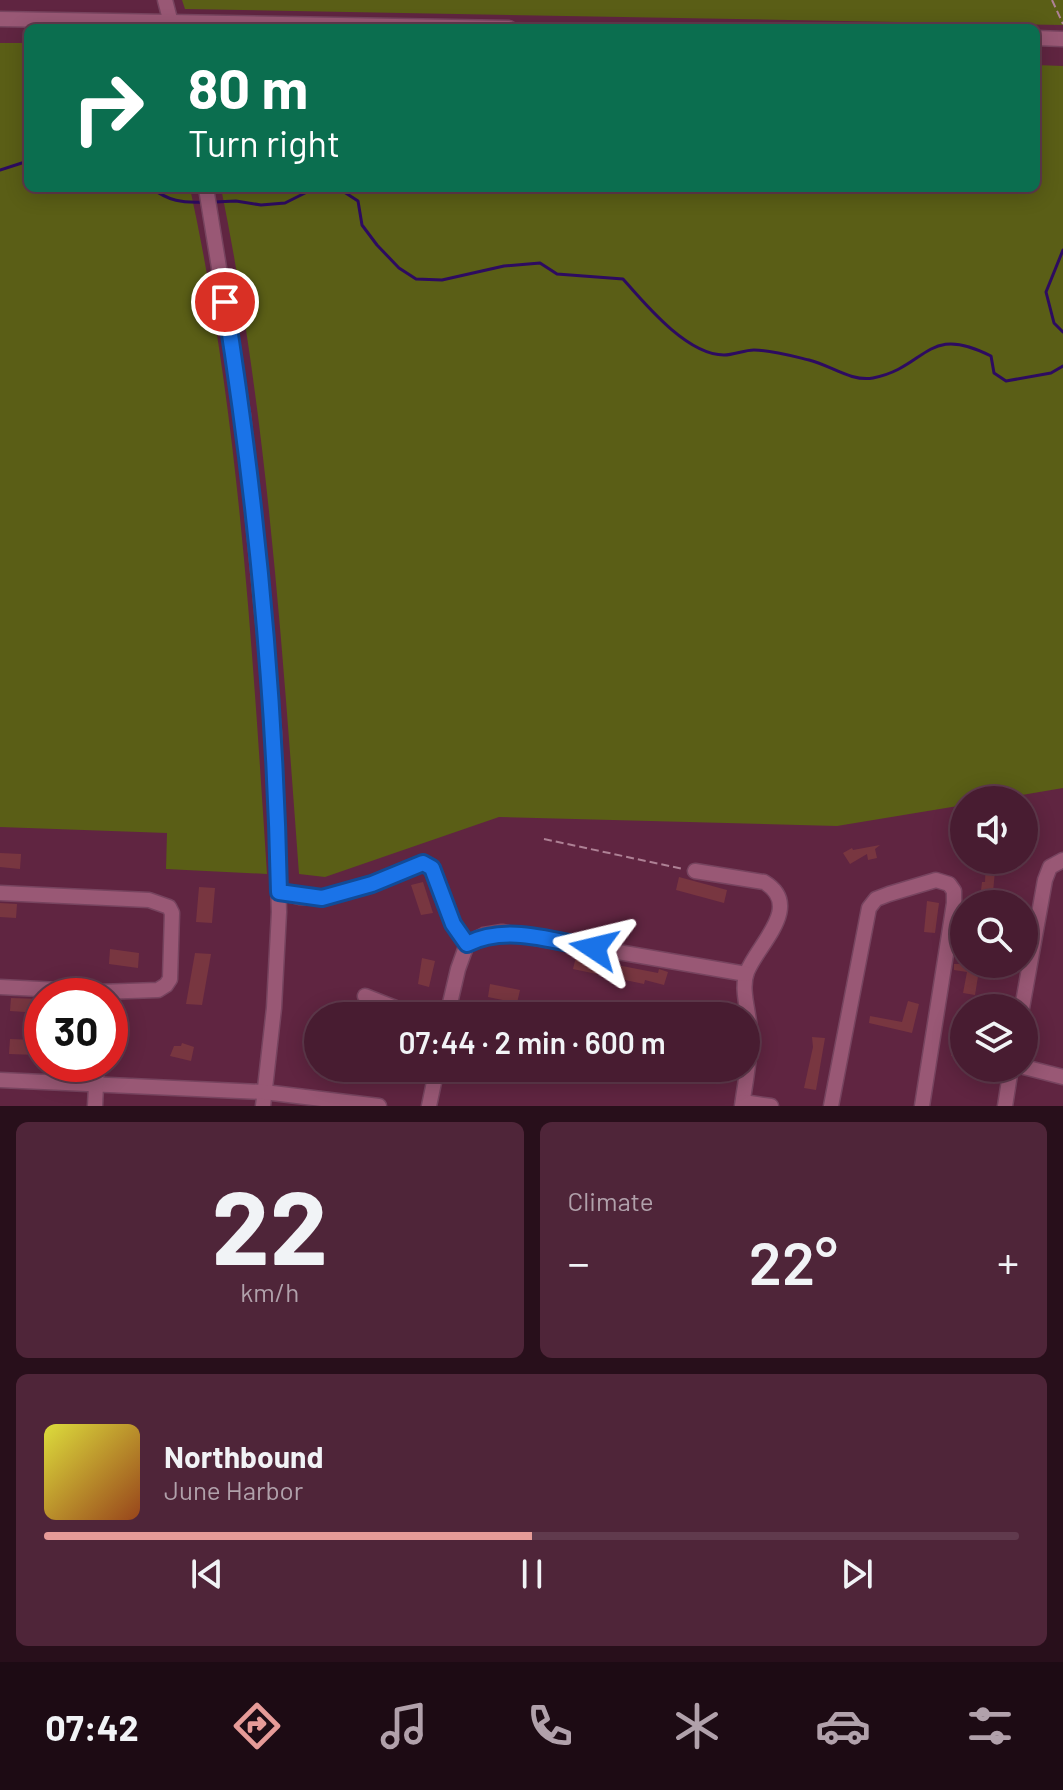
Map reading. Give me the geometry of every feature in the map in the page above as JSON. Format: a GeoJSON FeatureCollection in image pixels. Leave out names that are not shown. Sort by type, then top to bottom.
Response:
{"type":"FeatureCollection","features":[{"type":"Feature","properties":{"kind":"street"},"geometry":{"type":"LineString","coordinates":[[0,19],[172,24],[165,0]]}},
{"type":"Feature","properties":{"kind":"street"},"geometry":{"type":"LineString","coordinates":[[1040,38],[1063,39]]}},
{"type":"Feature","properties":{"kind":"street"},"geometry":{"type":"LineString","coordinates":[[207,192],[243,415],[274,733],[279,892],[274,1008],[264,1099]]}},
{"type":"Feature","properties":{"kind":"street"},"geometry":{"type":"LineString","coordinates":[[1025,994],[1045,880],[1050,867],[1063,860]]}},
{"type":"Feature","properties":{"kind":"street"},"geometry":{"type":"LineString","coordinates":[[279,892],[322,898],[372,884],[423,863],[432,868],[453,924],[467,944]]}},
{"type":"Feature","properties":{"kind":"street"},"geometry":{"type":"LineString","coordinates":[[695,871],[764,882],[772,887],[779,901],[776,922],[746,974],[747,1002]]}},
{"type":"Feature","properties":{"kind":"street"},"geometry":{"type":"LineString","coordinates":[[831,1106],[869,908],[876,899],[936,880],[949,884],[954,891],[954,903],[922,1106]]}},
{"type":"Feature","properties":{"kind":"street"},"geometry":{"type":"LineString","coordinates":[[0,893],[149,900],[169,907],[172,913],[170,979],[166,985],[152,991],[128,992]]}},
{"type":"Feature","properties":{"kind":"street"},"geometry":{"type":"LineString","coordinates":[[450,1002],[467,944],[484,935],[502,932],[746,974]]}},
{"type":"Feature","properties":{"kind":"street"},"geometry":{"type":"LineString","coordinates":[[0,987],[24,989]]}},
{"type":"Feature","properties":{"kind":"street"},"geometry":{"type":"LineString","coordinates":[[365,996],[380,1002]]}},
{"type":"Feature","properties":{"kind":"street"},"geometry":{"type":"LineString","coordinates":[[1038,1071],[1063,1077]]}},
{"type":"Feature","properties":{"kind":"street"},"geometry":{"type":"LineString","coordinates":[[0,1080],[96,1083],[379,1106]]}},
{"type":"Feature","properties":{"kind":"street"},"geometry":{"type":"LineString","coordinates":[[429,1106],[434,1082]]}},
{"type":"Feature","properties":{"kind":"street"},"geometry":{"type":"LineString","coordinates":[[744,1082],[742,1104],[771,1106]]}},
{"type":"Feature","properties":{"kind":"street"},"geometry":{"type":"LineString","coordinates":[[1005,1106],[1009,1082]]}},
{"type":"Feature","properties":{"kind":"street"},"geometry":{"type":"LineString","coordinates":[[95,1106],[96,1083]]}},
{"type":"Feature","properties":{"kind":"path"},"geometry":{"type":"LineString","coordinates":[[1052,0],[1063,24]]}},
{"type":"Feature","properties":{"kind":"path"},"geometry":{"type":"LineString","coordinates":[[544,839],[695,871]]}},
{"type":"Feature","properties":{"kind":"shaded area"},"geometry":{"type":"Polygon","coordinates":[[[182,0],[1063,0],[1063,25],[1040,24],[185,9],[182,0]]]}},
{"type":"Feature","properties":{"kind":"shaded area"},"geometry":{"type":"Polygon","coordinates":[[[0,43],[24,43],[24,192],[191,192],[221,358],[232,444],[249,616],[267,874],[166,869],[167,833],[0,827],[0,43]]]}},
{"type":"Feature","properties":{"kind":"shaded area"},"geometry":{"type":"Polygon","coordinates":[[[1040,65],[1063,66],[1063,788],[1038,792],[1038,786],[950,786],[950,807],[837,826],[499,817],[325,877],[299,874],[271,530],[250,358],[222,192],[1040,192],[1040,65]]]}},
{"type":"Feature","properties":{"kind":"building"},"geometry":{"type":"Polygon","coordinates":[[[880,845],[875,849],[877,858],[868,860],[867,854],[850,864],[843,853],[852,848],[880,845]]]}},
{"type":"Feature","properties":{"kind":"building"},"geometry":{"type":"Polygon","coordinates":[[[0,853],[21,854],[20,869],[0,867],[0,853]]]}},
{"type":"Feature","properties":{"kind":"building"},"geometry":{"type":"Polygon","coordinates":[[[985,874],[995,874],[993,890],[981,890],[982,882],[985,882],[985,874]]]}},
{"type":"Feature","properties":{"kind":"building"},"geometry":{"type":"Polygon","coordinates":[[[679,877],[727,890],[724,903],[676,890],[679,877]]]}},
{"type":"Feature","properties":{"kind":"building"},"geometry":{"type":"Polygon","coordinates":[[[423,882],[433,913],[421,915],[411,885],[423,882]]]}},
{"type":"Feature","properties":{"kind":"building"},"geometry":{"type":"Polygon","coordinates":[[[199,887],[215,888],[212,923],[196,922],[199,887]]]}},
{"type":"Feature","properties":{"kind":"building"},"geometry":{"type":"Polygon","coordinates":[[[927,901],[939,903],[935,933],[924,932],[927,901]]]}},
{"type":"Feature","properties":{"kind":"building"},"geometry":{"type":"Polygon","coordinates":[[[0,903],[17,904],[16,918],[0,917],[0,903]]]}},
{"type":"Feature","properties":{"kind":"building"},"geometry":{"type":"Polygon","coordinates":[[[110,949],[139,953],[138,968],[109,964],[110,949]]]}},
{"type":"Feature","properties":{"kind":"building"},"geometry":{"type":"Polygon","coordinates":[[[195,953],[211,954],[202,1005],[186,1004],[195,953]]]}},
{"type":"Feature","properties":{"kind":"building"},"geometry":{"type":"Polygon","coordinates":[[[576,957],[658,973],[659,969],[668,972],[664,985],[645,980],[644,984],[573,969],[576,957]]]}},
{"type":"Feature","properties":{"kind":"building"},"geometry":{"type":"Polygon","coordinates":[[[422,958],[435,961],[429,987],[418,984],[422,958]]]}},
{"type":"Feature","properties":{"kind":"building"},"geometry":{"type":"Polygon","coordinates":[[[966,978],[978,978],[975,994],[963,993],[966,978]]]}},
{"type":"Feature","properties":{"kind":"building"},"geometry":{"type":"Polygon","coordinates":[[[490,984],[520,990],[517,1002],[488,997],[490,984]]]}},
{"type":"Feature","properties":{"kind":"building"},"geometry":{"type":"Polygon","coordinates":[[[11,998],[24,998],[24,1012],[10,1011],[11,998]]]}},
{"type":"Feature","properties":{"kind":"building"},"geometry":{"type":"Polygon","coordinates":[[[908,1001],[919,1004],[912,1033],[869,1023],[870,1016],[902,1022],[908,1001]]]}},
{"type":"Feature","properties":{"kind":"building"},"geometry":{"type":"Polygon","coordinates":[[[812,1037],[825,1038],[816,1090],[804,1088],[813,1047],[812,1037]]]}},
{"type":"Feature","properties":{"kind":"building"},"geometry":{"type":"Polygon","coordinates":[[[10,1039],[24,1040],[24,1055],[9,1054],[10,1039]]]}},
{"type":"Feature","properties":{"kind":"building"},"geometry":{"type":"Polygon","coordinates":[[[182,1043],[194,1047],[191,1061],[170,1056],[174,1046],[181,1046],[182,1043]]]}},
{"type":"Feature","properties":{"kind":"waterway"},"geometry":{"type":"LineString","coordinates":[[0,170],[24,162]]}},
{"type":"Feature","properties":{"kind":"waterway"},"geometry":{"type":"LineString","coordinates":[[158,192],[176,200],[203,202]]}},
{"type":"Feature","properties":{"kind":"waterway"},"geometry":{"type":"LineString","coordinates":[[214,202],[285,203],[307,192]]}},
{"type":"Feature","properties":{"kind":"waterway"},"geometry":{"type":"LineString","coordinates":[[344,192],[358,201],[362,225],[377,245],[399,268],[416,279],[442,280],[504,266],[540,263],[557,274],[623,279],[682,338],[710,353],[775,352],[817,362],[865,379],[891,373],[928,350],[953,344],[991,356],[994,373],[1006,381],[1051,373],[1063,366]]}},
{"type":"Feature","properties":{"kind":"waterway"},"geometry":{"type":"LineString","coordinates":[[1063,250],[1046,292],[1054,323],[1063,332]]}},
{"type":"Feature","properties":{"kind":"route"},"geometry":{"type":"LineString","coordinates":[[225,302],[243,415],[274,733],[279,892],[322,898],[372,884],[423,863],[432,868],[453,924],[467,944],[484,935],[502,932],[594,948]]}}]}
